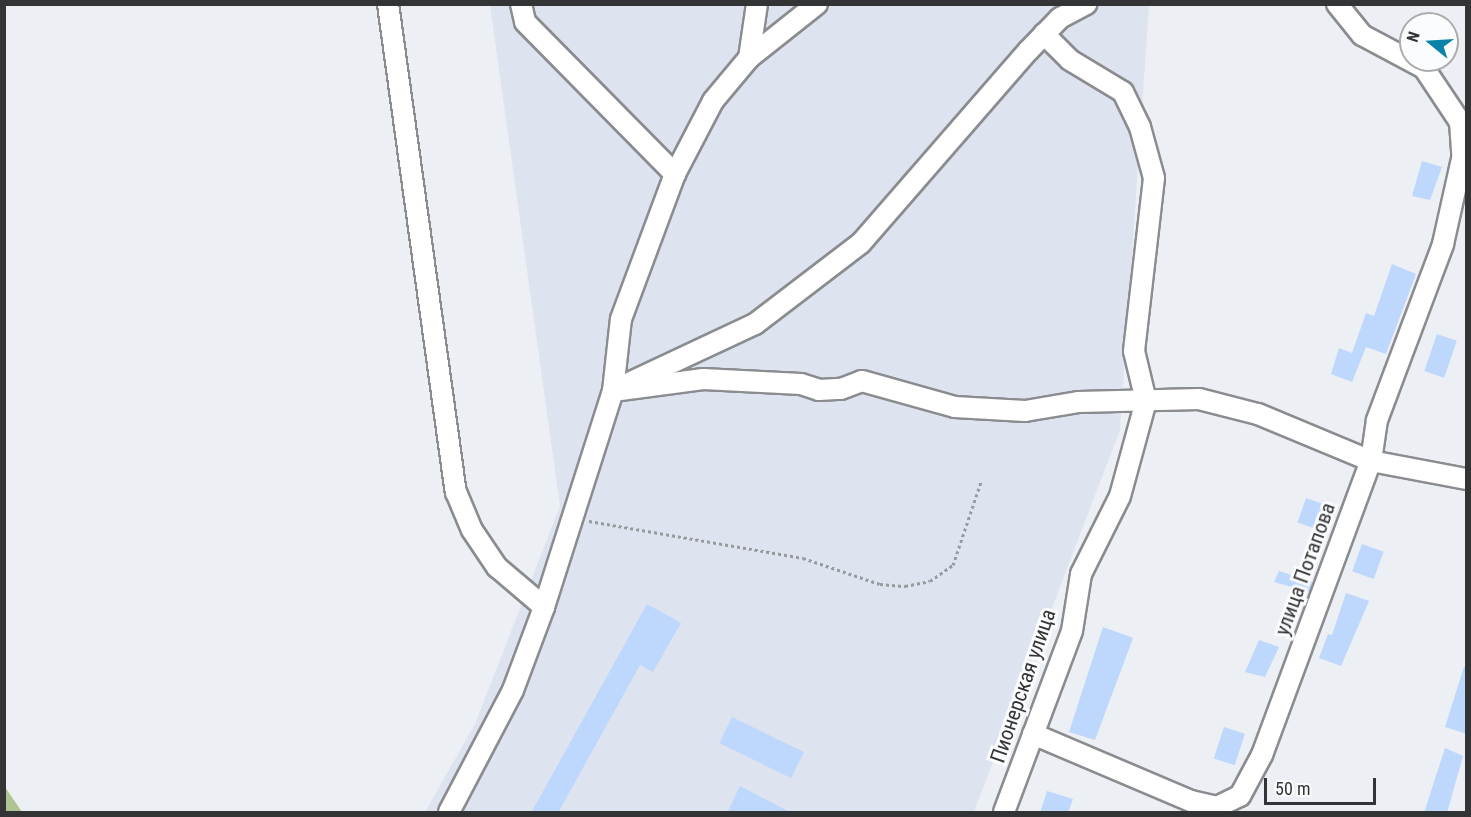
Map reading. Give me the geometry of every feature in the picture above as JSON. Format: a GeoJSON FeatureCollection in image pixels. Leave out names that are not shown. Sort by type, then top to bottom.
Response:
{"type":"FeatureCollection","features":[{"type":"Feature","properties":{"kind":"street"},"geometry":{"type":"LineString","coordinates":[[388,4],[456,492],[472,530],[497,567],[544,607]]}},
{"type":"Feature","properties":{"kind":"street"},"geometry":{"type":"LineString","coordinates":[[521,4],[525,22],[675,174]]}},
{"type":"Feature","properties":{"kind":"street"},"geometry":{"type":"LineString","coordinates":[[749,58],[757,4]]}},
{"type":"Feature","properties":{"kind":"street"},"geometry":{"type":"LineString","coordinates":[[449,813],[513,690],[544,607],[613,391],[621,319],[675,174],[713,101],[749,58],[817,4]]}},
{"type":"Feature","properties":{"kind":"street"},"geometry":{"type":"LineString","coordinates":[[613,391],[755,324],[861,243],[1044,34],[1060,18],[1086,4]]}},
{"type":"Feature","properties":{"kind":"street","name":"улица Потапова"},"geometry":{"type":"LineString","coordinates":[[1033,734],[1191,801],[1217,807],[1240,796],[1262,755],[1371,461],[1377,420],[1443,244],[1464,148],[1460,122],[1424,68],[1362,35],[1336,4]]}},
{"type":"Feature","properties":{"kind":"street"},"geometry":{"type":"LineString","coordinates":[[1044,34],[1070,60],[1124,92],[1140,127],[1154,178],[1134,351],[1146,401]]}},
{"type":"Feature","properties":{"kind":"street"},"geometry":{"type":"LineString","coordinates":[[613,391],[703,379],[801,384],[819,390],[841,389],[862,381],[955,407],[1025,411],[1079,402],[1199,399],[1258,414],[1371,461],[1467,479]]}},
{"type":"Feature","properties":{"kind":"street","name":"Пионерская улица"},"geometry":{"type":"LineString","coordinates":[[1004,813],[1072,631],[1081,574],[1120,496],[1146,401]]}},
{"type":"Feature","properties":{"kind":"path"},"geometry":{"type":"LineString","coordinates":[[572,518],[803,558],[880,584],[905,586],[930,581],[953,565],[981,482]]}},
{"type":"Feature","properties":{"kind":"shaded area"},"geometry":{"type":"Polygon","coordinates":[[[490,5],[1149,5],[1120,430],[974,812],[425,812],[475,724],[560,506],[490,5]]]}},
{"type":"Feature","properties":{"kind":"green space"},"geometry":{"type":"Polygon","coordinates":[[[5,787],[22,812],[5,812],[5,787]]]}},
{"type":"Feature","properties":{"kind":"building"},"geometry":{"type":"Polygon","coordinates":[[[1422,161],[1442,167],[1430,200],[1412,196],[1422,161]]]}},
{"type":"Feature","properties":{"kind":"building"},"geometry":{"type":"Polygon","coordinates":[[[1392,264],[1416,274],[1386,354],[1366,347],[1352,382],[1331,374],[1339,348],[1352,353],[1366,313],[1374,316],[1392,264]]]}},
{"type":"Feature","properties":{"kind":"building"},"geometry":{"type":"Polygon","coordinates":[[[1437,334],[1457,341],[1444,378],[1424,371],[1437,334]]]}},
{"type":"Feature","properties":{"kind":"building"},"geometry":{"type":"Polygon","coordinates":[[[1306,498],[1335,508],[1327,533],[1298,523],[1306,498]]]}},
{"type":"Feature","properties":{"kind":"building"},"geometry":{"type":"Polygon","coordinates":[[[1362,544],[1384,552],[1374,579],[1352,571],[1362,544]]]}},
{"type":"Feature","properties":{"kind":"building"},"geometry":{"type":"Polygon","coordinates":[[[1279,571],[1312,582],[1310,592],[1274,582],[1279,571]]]}},
{"type":"Feature","properties":{"kind":"building"},"geometry":{"type":"Polygon","coordinates":[[[1346,593],[1369,601],[1341,666],[1319,658],[1328,634],[1332,635],[1346,593]]]}},
{"type":"Feature","properties":{"kind":"building"},"geometry":{"type":"Polygon","coordinates":[[[647,604],[681,623],[653,672],[640,665],[558,813],[531,813],[647,604]]]}},
{"type":"Feature","properties":{"kind":"building"},"geometry":{"type":"Polygon","coordinates":[[[1103,627],[1133,638],[1095,740],[1069,732],[1103,627]]]}},
{"type":"Feature","properties":{"kind":"building"},"geometry":{"type":"Polygon","coordinates":[[[1259,640],[1279,647],[1265,677],[1245,672],[1259,640]]]}},
{"type":"Feature","properties":{"kind":"building"},"geometry":{"type":"Polygon","coordinates":[[[1464,667],[1467,667],[1467,734],[1445,727],[1464,667]]]}},
{"type":"Feature","properties":{"kind":"building"},"geometry":{"type":"Polygon","coordinates":[[[732,717],[804,752],[791,778],[719,743],[732,717]]]}},
{"type":"Feature","properties":{"kind":"building"},"geometry":{"type":"Polygon","coordinates":[[[1224,727],[1245,734],[1235,765],[1214,758],[1224,727]]]}},
{"type":"Feature","properties":{"kind":"building"},"geometry":{"type":"Polygon","coordinates":[[[1445,748],[1463,756],[1447,813],[1424,813],[1445,748]]]}},
{"type":"Feature","properties":{"kind":"building"},"geometry":{"type":"Polygon","coordinates":[[[740,786],[792,813],[727,813],[740,786]]]}},
{"type":"Feature","properties":{"kind":"building"},"geometry":{"type":"Polygon","coordinates":[[[1047,791],[1073,799],[1068,813],[1040,813],[1047,791]]]}}]}
